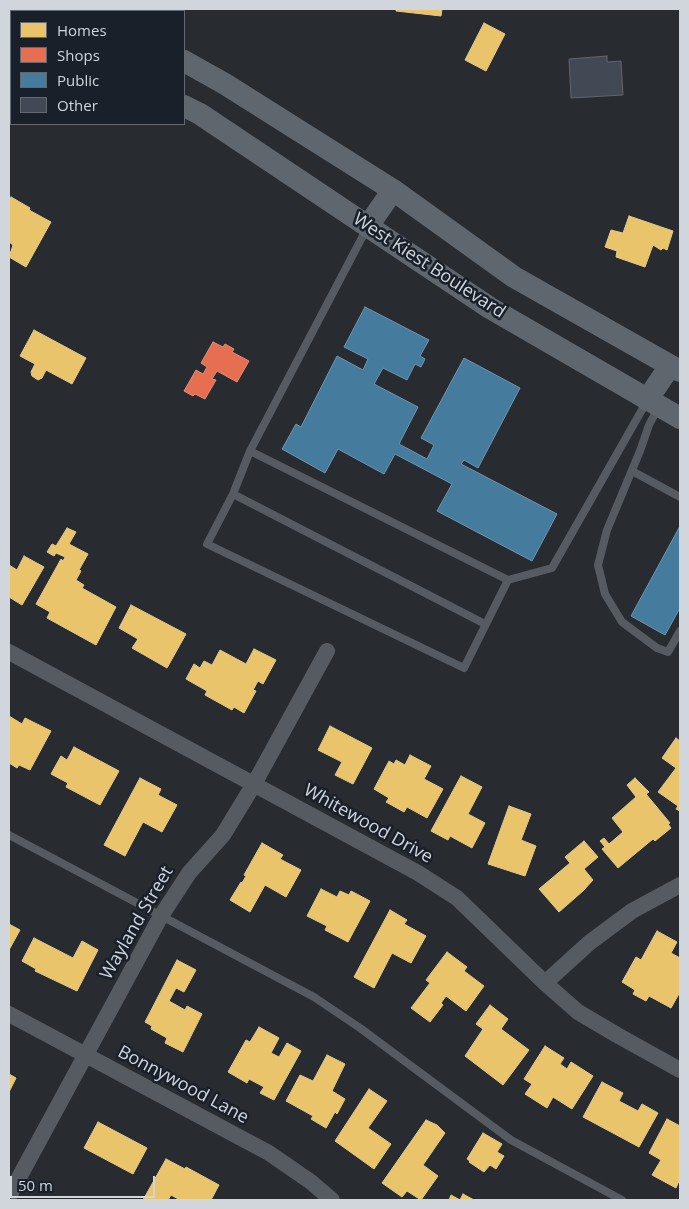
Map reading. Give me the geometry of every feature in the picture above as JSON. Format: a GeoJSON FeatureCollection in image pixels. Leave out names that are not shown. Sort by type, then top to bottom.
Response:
{"type":"FeatureCollection","features":[{"type":"Feature","properties":{"kind":"main road"},"geometry":{"type":"LineString","coordinates":[[185,62],[233,89],[393,190],[514,277],[675,369],[653,404]]}},
{"type":"Feature","properties":{"kind":"main road","name":"West Kiest Boulevard"},"geometry":{"type":"LineString","coordinates":[[185,106],[200,114],[490,308],[680,418]]}},
{"type":"Feature","properties":{"kind":"main road"},"geometry":{"type":"LineString","coordinates":[[368,226],[393,190]]}},
{"type":"Feature","properties":{"kind":"street","name":"Wayland Street"},"geometry":{"type":"LineString","coordinates":[[11,1196],[160,916],[189,873],[223,835],[254,784],[327,651]]}},
{"type":"Feature","properties":{"kind":"street","name":"Whitewood Drive"},"geometry":{"type":"LineString","coordinates":[[9,652],[418,872],[457,898],[545,983],[578,1012],[680,1070]]}},
{"type":"Feature","properties":{"kind":"street"},"geometry":{"type":"LineString","coordinates":[[545,983],[589,943],[632,911],[680,885]]}},
{"type":"Feature","properties":{"kind":"street","name":"Bonnywood Lane"},"geometry":{"type":"LineString","coordinates":[[9,1014],[268,1153],[311,1182],[332,1200]]}},
{"type":"Feature","properties":{"kind":"lane"},"geometry":{"type":"LineString","coordinates":[[368,226],[250,451],[233,494],[207,544],[464,668],[508,580]]}},
{"type":"Feature","properties":{"kind":"lane"},"geometry":{"type":"LineString","coordinates":[[250,451],[508,580],[552,568],[653,404]]}},
{"type":"Feature","properties":{"kind":"lane"},"geometry":{"type":"LineString","coordinates":[[653,404],[649,425],[607,530],[598,566],[605,594],[622,622],[657,648],[668,652],[680,631]]}},
{"type":"Feature","properties":{"kind":"lane"},"geometry":{"type":"LineString","coordinates":[[632,471],[680,497]]}},
{"type":"Feature","properties":{"kind":"lane"},"geometry":{"type":"LineString","coordinates":[[233,494],[485,624]]}},
{"type":"Feature","properties":{"kind":"lane"},"geometry":{"type":"LineString","coordinates":[[9,835],[314,996],[511,1140],[622,1200]]}},
{"type":"Feature","properties":{"kind":"building: Homes"},"geometry":{"type":"Polygon","coordinates":[[[396,9],[442,9],[441,16],[396,11],[396,9]]]}},
{"type":"Feature","properties":{"kind":"building: Homes"},"geometry":{"type":"Polygon","coordinates":[[[484,23],[505,34],[486,71],[465,60],[484,23]]]}},
{"type":"Feature","properties":{"kind":"building: Homes"},"geometry":{"type":"Polygon","coordinates":[[[11,197],[51,222],[26,267],[9,257],[13,245],[9,242],[9,202],[11,197]]]}},
{"type":"Feature","properties":{"kind":"building: Homes"},"geometry":{"type":"Polygon","coordinates":[[[629,216],[673,231],[667,250],[663,248],[661,250],[653,245],[645,267],[616,257],[617,251],[605,247],[611,230],[623,233],[629,216]]]}},
{"type":"Feature","properties":{"kind":"building: Homes"},"geometry":{"type":"Polygon","coordinates":[[[34,330],[86,358],[72,384],[46,370],[42,378],[38,380],[32,376],[31,372],[35,364],[20,356],[34,330]]]}},
{"type":"Feature","properties":{"kind":"building: Homes"},"geometry":{"type":"Polygon","coordinates":[[[67,528],[76,532],[69,544],[88,554],[76,580],[84,585],[82,588],[116,607],[96,645],[47,618],[50,612],[36,604],[61,559],[63,561],[65,557],[56,553],[54,556],[47,552],[52,544],[56,546],[67,528]]]}},
{"type":"Feature","properties":{"kind":"building: Homes"},"geometry":{"type":"Polygon","coordinates":[[[24,556],[44,567],[22,605],[9,597],[9,565],[17,570],[24,556]]]}},
{"type":"Feature","properties":{"kind":"building: Homes"},"geometry":{"type":"Polygon","coordinates":[[[131,605],[186,634],[167,668],[132,648],[138,639],[119,628],[131,605]]]}},
{"type":"Feature","properties":{"kind":"building: Homes"},"geometry":{"type":"Polygon","coordinates":[[[254,649],[276,660],[263,684],[258,681],[253,690],[256,691],[244,713],[234,707],[232,710],[205,695],[207,691],[186,679],[194,664],[200,668],[204,661],[212,665],[220,650],[246,664],[254,649]]]}},
{"type":"Feature","properties":{"kind":"building: Homes"},"geometry":{"type":"Polygon","coordinates":[[[9,716],[22,724],[25,718],[51,731],[30,770],[19,765],[17,768],[9,763],[9,716]]]}},
{"type":"Feature","properties":{"kind":"building: Homes"},"geometry":{"type":"Polygon","coordinates":[[[330,726],[372,748],[353,784],[335,775],[342,762],[318,750],[330,726]]]}},
{"type":"Feature","properties":{"kind":"building: Homes"},"geometry":{"type":"Polygon","coordinates":[[[676,738],[680,741],[680,811],[676,809],[678,806],[658,792],[676,768],[662,758],[676,738]]]}},
{"type":"Feature","properties":{"kind":"building: Homes"},"geometry":{"type":"Polygon","coordinates":[[[74,747],[119,771],[100,805],[66,787],[68,783],[51,774],[61,756],[67,760],[74,747]]]}},
{"type":"Feature","properties":{"kind":"building: Homes"},"geometry":{"type":"Polygon","coordinates":[[[410,755],[431,766],[424,779],[443,789],[427,818],[407,807],[404,812],[386,802],[389,798],[374,789],[389,761],[394,764],[396,760],[405,765],[410,755]]]}},
{"type":"Feature","properties":{"kind":"building: Homes"},"geometry":{"type":"Polygon","coordinates":[[[461,776],[482,787],[468,814],[485,823],[472,848],[450,836],[448,840],[431,831],[461,776]]]}},
{"type":"Feature","properties":{"kind":"building: Homes"},"geometry":{"type":"Polygon","coordinates":[[[140,778],[161,789],[158,795],[177,805],[162,832],[143,822],[125,856],[104,845],[140,778]]]}},
{"type":"Feature","properties":{"kind":"building: Homes"},"geometry":{"type":"Polygon","coordinates":[[[635,778],[649,792],[646,794],[670,823],[668,824],[671,828],[655,841],[653,839],[618,868],[602,849],[605,847],[600,841],[604,838],[609,844],[623,832],[612,818],[636,797],[627,785],[635,778]]]}},
{"type":"Feature","properties":{"kind":"building: Homes"},"geometry":{"type":"Polygon","coordinates":[[[509,806],[531,814],[521,840],[536,846],[525,876],[488,864],[509,806]]]}},
{"type":"Feature","properties":{"kind":"building: Homes"},"geometry":{"type":"Polygon","coordinates":[[[584,841],[598,857],[584,869],[593,880],[559,912],[539,889],[570,863],[565,857],[584,841]]]}},
{"type":"Feature","properties":{"kind":"building: Homes"},"geometry":{"type":"Polygon","coordinates":[[[262,843],[283,855],[280,859],[301,870],[286,897],[265,885],[250,912],[230,900],[246,876],[244,875],[262,843]]]}},
{"type":"Feature","properties":{"kind":"building: Homes"},"geometry":{"type":"Polygon","coordinates":[[[321,889],[337,897],[340,891],[349,895],[351,891],[370,901],[348,942],[325,930],[327,926],[307,916],[321,889]]]}},
{"type":"Feature","properties":{"kind":"building: Homes"},"geometry":{"type":"Polygon","coordinates":[[[390,910],[407,920],[404,924],[426,936],[411,963],[392,953],[374,988],[354,977],[390,910]]]}},
{"type":"Feature","properties":{"kind":"building: Homes"},"geometry":{"type":"Polygon","coordinates":[[[9,924],[20,930],[9,950],[9,924]]]}},
{"type":"Feature","properties":{"kind":"building: Homes"},"geometry":{"type":"Polygon","coordinates":[[[657,931],[677,942],[671,953],[680,958],[680,992],[671,1008],[649,996],[646,1001],[633,994],[635,990],[622,982],[636,957],[641,960],[657,931]]]}},
{"type":"Feature","properties":{"kind":"building: Homes"},"geometry":{"type":"Polygon","coordinates":[[[34,938],[73,958],[82,941],[98,950],[77,991],[35,971],[36,969],[22,961],[34,938]]]}},
{"type":"Feature","properties":{"kind":"building: Homes"},"geometry":{"type":"Polygon","coordinates":[[[447,952],[467,967],[464,971],[484,986],[466,1011],[446,996],[441,1003],[443,1005],[430,1022],[411,1008],[430,983],[426,980],[447,952]]]}},
{"type":"Feature","properties":{"kind":"building: Homes"},"geometry":{"type":"Polygon","coordinates":[[[177,960],[196,970],[184,992],[176,988],[169,1001],[185,1010],[187,1006],[202,1014],[183,1052],[165,1043],[167,1038],[151,1029],[152,1026],[145,1022],[177,960]]]}},
{"type":"Feature","properties":{"kind":"building: Homes"},"geometry":{"type":"Polygon","coordinates":[[[490,1005],[508,1019],[501,1029],[529,1050],[503,1085],[465,1056],[483,1029],[476,1024],[490,1005]]]}},
{"type":"Feature","properties":{"kind":"building: Homes"},"geometry":{"type":"Polygon","coordinates":[[[259,1027],[279,1038],[271,1053],[279,1057],[287,1043],[301,1051],[274,1100],[260,1093],[264,1087],[249,1079],[247,1083],[228,1072],[246,1040],[250,1042],[259,1027]]]}},
{"type":"Feature","properties":{"kind":"building: Homes"},"geometry":{"type":"Polygon","coordinates":[[[545,1046],[564,1058],[560,1064],[567,1069],[571,1062],[593,1076],[572,1109],[553,1097],[547,1108],[525,1094],[532,1084],[524,1079],[545,1046]]]}},
{"type":"Feature","properties":{"kind":"building: Homes"},"geometry":{"type":"Polygon","coordinates":[[[327,1055],[345,1064],[332,1091],[345,1099],[337,1114],[335,1112],[326,1128],[311,1119],[313,1116],[286,1101],[300,1075],[313,1081],[327,1055]]]}},
{"type":"Feature","properties":{"kind":"building: Homes"},"geometry":{"type":"Polygon","coordinates":[[[9,1074],[16,1078],[9,1092],[9,1074]]]}},
{"type":"Feature","properties":{"kind":"building: Homes"},"geometry":{"type":"Polygon","coordinates":[[[602,1082],[623,1093],[619,1101],[638,1111],[642,1104],[658,1113],[639,1147],[583,1117],[602,1082]]]}},
{"type":"Feature","properties":{"kind":"building: Homes"},"geometry":{"type":"Polygon","coordinates":[[[369,1089],[387,1101],[368,1128],[391,1144],[374,1169],[335,1141],[369,1089]]]}},
{"type":"Feature","properties":{"kind":"building: Homes"},"geometry":{"type":"Polygon","coordinates":[[[667,1119],[680,1126],[680,1179],[676,1188],[652,1175],[661,1160],[649,1153],[667,1119]]]}},
{"type":"Feature","properties":{"kind":"building: Homes"},"geometry":{"type":"Polygon","coordinates":[[[426,1120],[437,1125],[445,1133],[423,1165],[438,1176],[421,1200],[407,1191],[402,1197],[382,1183],[426,1120]]]}},
{"type":"Feature","properties":{"kind":"building: Homes"},"geometry":{"type":"Polygon","coordinates":[[[98,1122],[147,1148],[133,1174],[84,1148],[98,1122]]]}},
{"type":"Feature","properties":{"kind":"building: Homes"},"geometry":{"type":"Polygon","coordinates":[[[483,1133],[502,1144],[497,1152],[504,1156],[496,1169],[490,1165],[484,1172],[467,1159],[483,1133]]]}},
{"type":"Feature","properties":{"kind":"building: Homes"},"geometry":{"type":"Polygon","coordinates":[[[166,1159],[185,1169],[186,1167],[219,1185],[211,1200],[180,1200],[171,1195],[168,1200],[143,1200],[166,1159]]]}},
{"type":"Feature","properties":{"kind":"building: Homes"},"geometry":{"type":"Polygon","coordinates":[[[463,1194],[474,1200],[460,1200],[463,1194]]]}},
{"type":"Feature","properties":{"kind":"building: Homes"},"geometry":{"type":"Polygon","coordinates":[[[451,1195],[460,1200],[449,1200],[451,1195]]]}},
{"type":"Feature","properties":{"kind":"building: Shops"},"geometry":{"type":"Polygon","coordinates":[[[213,342],[223,347],[225,344],[234,349],[232,352],[249,361],[237,382],[217,371],[212,379],[216,380],[205,399],[195,394],[193,396],[184,391],[196,370],[203,374],[207,367],[201,363],[213,342]]]}},
{"type":"Feature","properties":{"kind":"building: Public"},"geometry":{"type":"Polygon","coordinates":[[[365,307],[429,340],[420,356],[425,359],[421,367],[415,364],[407,380],[383,368],[374,384],[418,407],[399,444],[427,459],[434,445],[421,438],[464,358],[520,388],[478,468],[464,460],[461,464],[557,514],[532,561],[437,511],[452,484],[395,454],[384,474],[338,449],[325,473],[282,449],[296,424],[301,427],[337,356],[363,370],[368,359],[344,347],[365,307]]]}},
{"type":"Feature","properties":{"kind":"building: Public"},"geometry":{"type":"Polygon","coordinates":[[[680,526],[680,608],[665,635],[631,616],[680,526]]]}},
{"type":"Feature","properties":{"kind":"building: Other"},"geometry":{"type":"Polygon","coordinates":[[[607,56],[607,62],[621,61],[623,95],[571,98],[569,59],[607,56]]]}}]}
